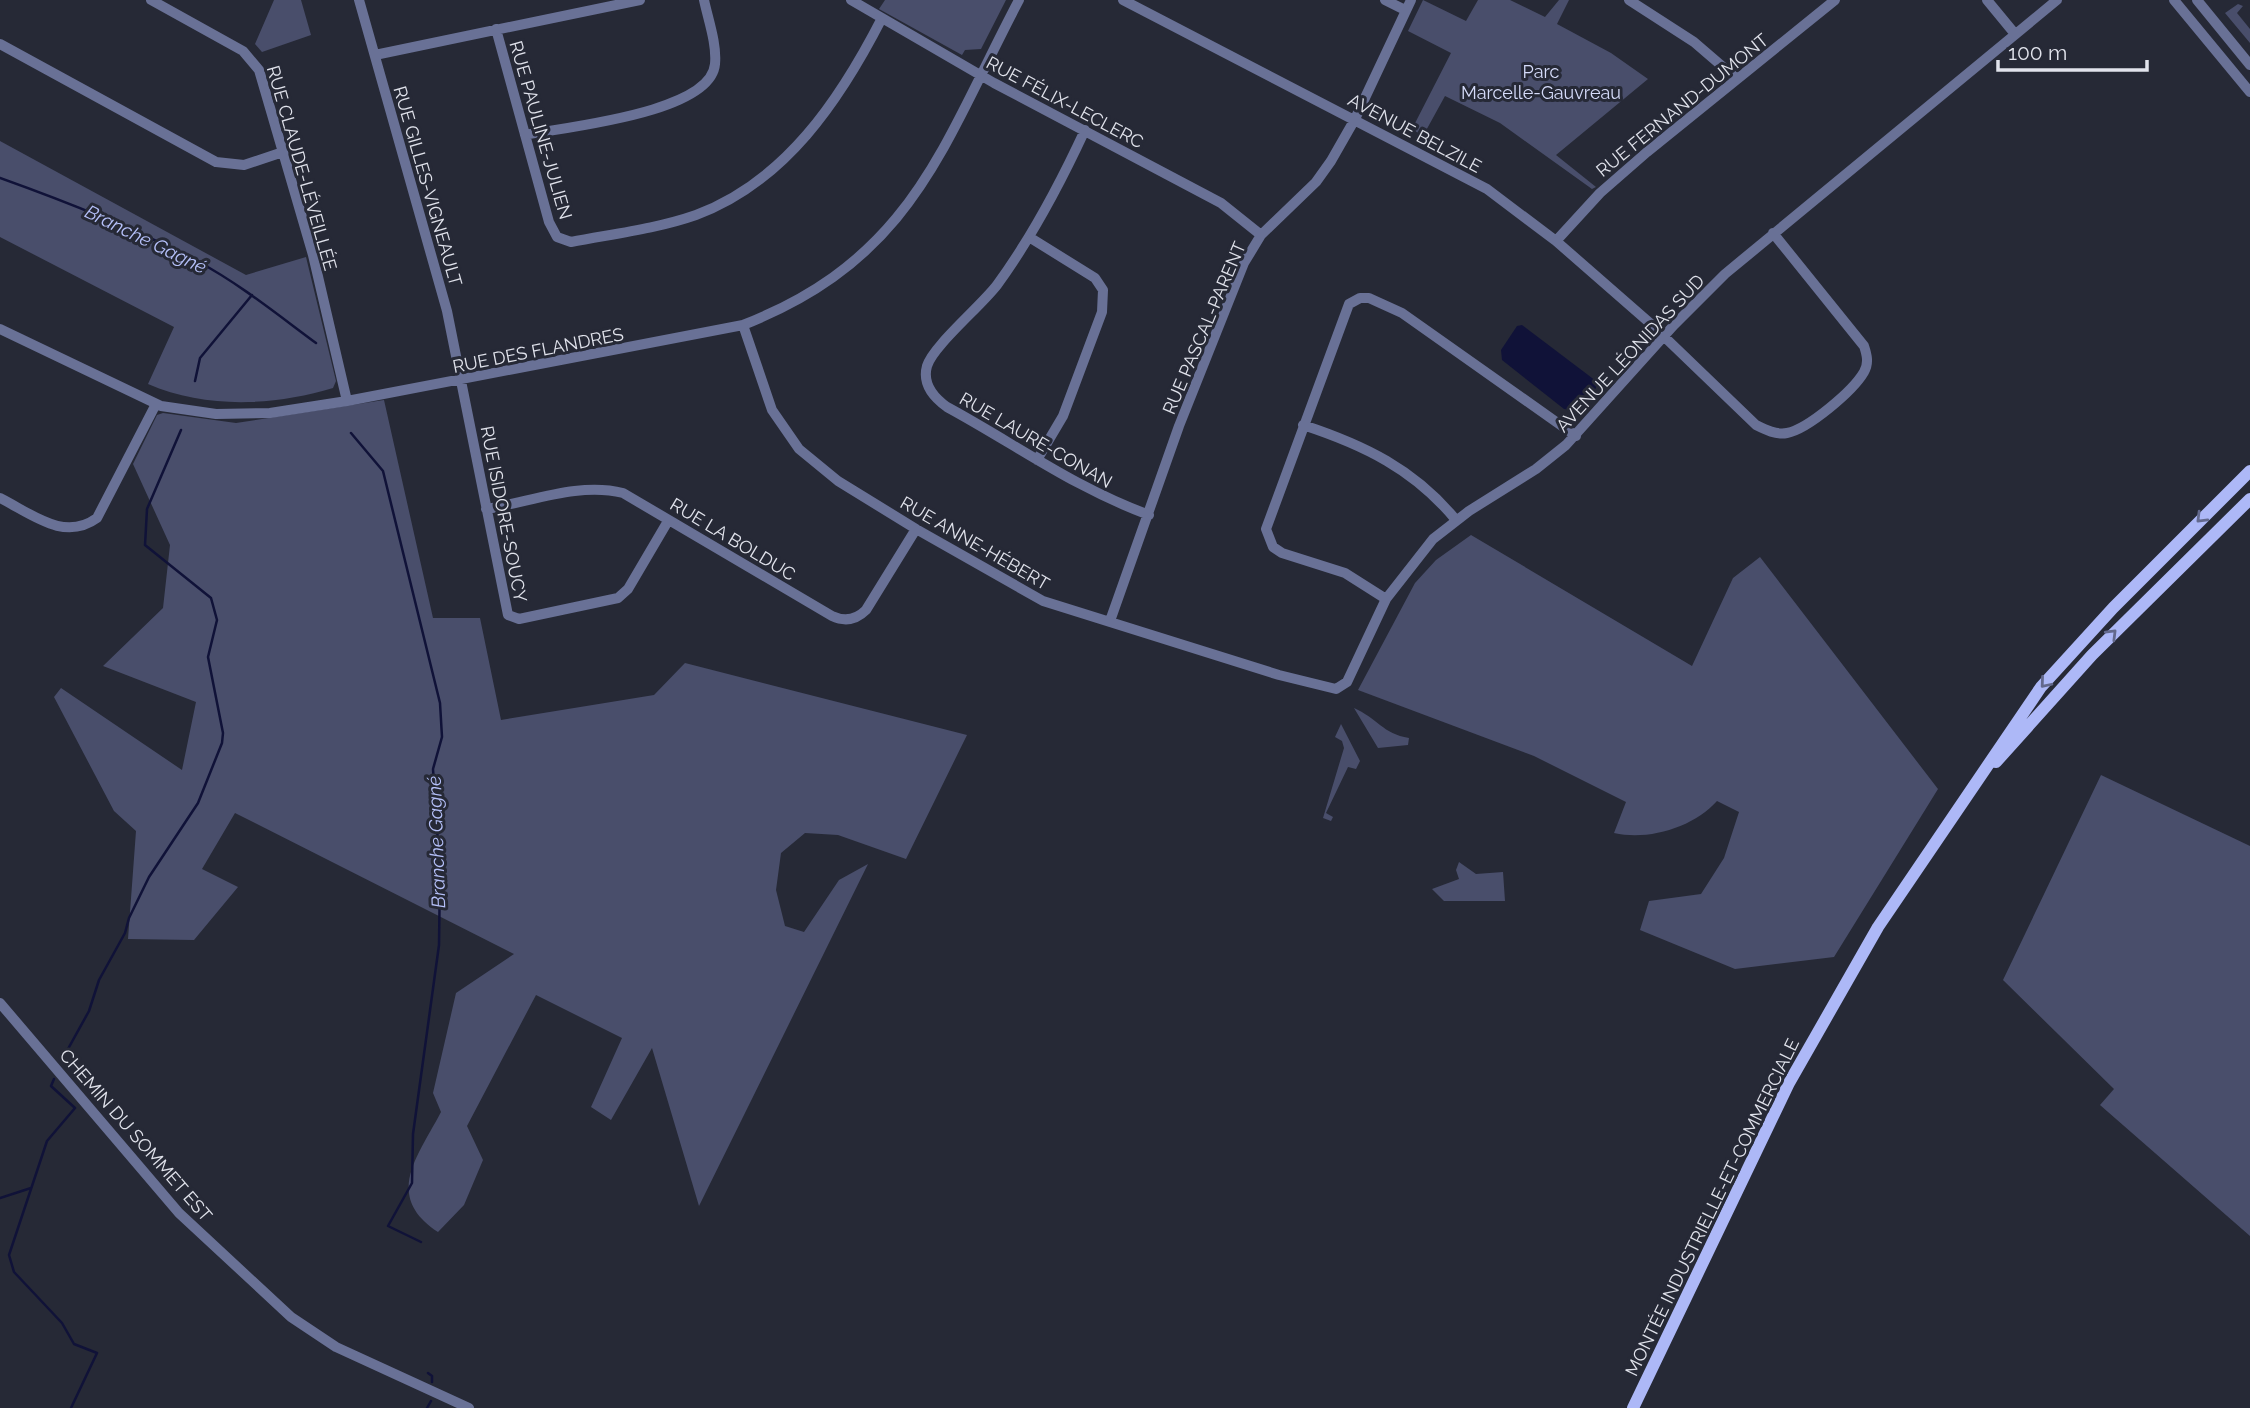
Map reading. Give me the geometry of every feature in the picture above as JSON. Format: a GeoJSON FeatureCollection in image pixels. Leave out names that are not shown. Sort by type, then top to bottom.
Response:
{"type":"FeatureCollection","features":[{"type":"Feature","properties":{"kind":"main road","name":"MONTÉE INDUSTRIELLE-ET-COMMERCIALE"},"geometry":{"type":"LineString","coordinates":[[1633,1408],[1788,1083],[1878,928],[1983,775],[2001,742],[2041,687],[2113,608],[2250,471]]}},
{"type":"Feature","properties":{"kind":"main road","name":"MONTÉE INDUSTRIELLE-ET-COMMERCIALE"},"geometry":{"type":"LineString","coordinates":[[1983,775],[2092,655],[2250,499]]}},
{"type":"Feature","properties":{"kind":"street","name":"RUE CLAUDE-LÉVEILLÉE"},"geometry":{"type":"LineString","coordinates":[[151,0],[251,57],[259,70],[316,268],[347,401]]}},
{"type":"Feature","properties":{"kind":"street","name":"RUE GILLES-VIGNEAULT"},"geometry":{"type":"LineString","coordinates":[[359,0],[447,311],[462,381]]}},
{"type":"Feature","properties":{"kind":"street"},"geometry":{"type":"LineString","coordinates":[[375,55],[640,0]]}},
{"type":"Feature","properties":{"kind":"street"},"geometry":{"type":"LineString","coordinates":[[525,135],[660,108],[689,97],[706,85],[716,65],[704,0]]}},
{"type":"Feature","properties":{"kind":"street","name":"RUE FÉLIX-LECLERC"},"geometry":{"type":"LineString","coordinates":[[851,0],[1221,203],[1261,235]]}},
{"type":"Feature","properties":{"kind":"street","name":"RUE DES FLANDRES"},"geometry":{"type":"LineString","coordinates":[[0,328],[156,404],[216,414],[270,414],[462,381],[743,325],[818,289],[856,261],[891,226],[936,164],[1019,0]]}},
{"type":"Feature","properties":{"kind":"street","name":"AVENUE BELZILE"},"geometry":{"type":"LineString","coordinates":[[1123,0],[1487,189],[1556,241],[1664,337],[1756,425],[1770,432],[1785,433],[1801,429],[1857,381],[1865,370],[1868,358],[1864,346],[1773,233]]}},
{"type":"Feature","properties":{"kind":"street"},"geometry":{"type":"LineString","coordinates":[[1385,0],[1405,10]]}},
{"type":"Feature","properties":{"kind":"street","name":"RUE PASCAL-PARENT"},"geometry":{"type":"LineString","coordinates":[[1110,621],[1204,362],[1244,263],[1261,235],[1325,171],[1355,119],[1411,0]]}},
{"type":"Feature","properties":{"kind":"street"},"geometry":{"type":"LineString","coordinates":[[1629,0],[1694,42],[1737,79]]}},
{"type":"Feature","properties":{"kind":"street"},"geometry":{"type":"LineString","coordinates":[[1987,0],[2015,33]]}},
{"type":"Feature","properties":{"kind":"street","name":"AVENUE LÉONIDAS SUD"},"geometry":{"type":"LineString","coordinates":[[1323,687],[1336,689],[1347,682],[1386,599],[1415,559],[1456,520],[1536,469],[1576,436],[1697,300],[1773,233],[2057,0]]}},
{"type":"Feature","properties":{"kind":"street"},"geometry":{"type":"LineString","coordinates":[[2174,0],[2250,92]]}},
{"type":"Feature","properties":{"kind":"street"},"geometry":{"type":"LineString","coordinates":[[2197,0],[2250,65]]}},
{"type":"Feature","properties":{"kind":"street","name":"RUE FERNAND-DUMONT"},"geometry":{"type":"LineString","coordinates":[[1556,241],[1600,193],[1831,1]]}},
{"type":"Feature","properties":{"kind":"street","name":"RUE PAULINE-JULIEN"},"geometry":{"type":"LineString","coordinates":[[496,29],[549,222],[563,241],[660,225],[694,215],[746,190],[779,166],[824,113],[882,18]]}},
{"type":"Feature","properties":{"kind":"street"},"geometry":{"type":"LineString","coordinates":[[0,44],[216,162],[244,164],[283,152]]}},
{"type":"Feature","properties":{"kind":"street","name":"RUE LAURE-CONAN"},"geometry":{"type":"LineString","coordinates":[[1085,130],[1029,237],[995,288],[936,351],[926,374],[930,390],[940,402],[1088,491],[1149,515]]}},
{"type":"Feature","properties":{"kind":"street"},"geometry":{"type":"LineString","coordinates":[[1029,237],[1095,278],[1104,296],[1102,312],[1063,416],[1037,460]]}},
{"type":"Feature","properties":{"kind":"street"},"geometry":{"type":"LineString","coordinates":[[1386,599],[1345,573],[1282,552],[1268,539],[1266,529],[1343,313],[1360,298],[1369,298],[1402,313],[1576,436]]}},
{"type":"Feature","properties":{"kind":"street","name":"RUE ANNE-HÉBERT"},"geometry":{"type":"LineString","coordinates":[[743,325],[772,410],[799,449],[838,481],[1043,601],[1323,687]]}},
{"type":"Feature","properties":{"kind":"street","name":"RUE ISIDORE-SOUCY"},"geometry":{"type":"LineString","coordinates":[[462,381],[505,609],[514,619],[615,600],[628,589],[668,521]]}},
{"type":"Feature","properties":{"kind":"street"},"geometry":{"type":"LineString","coordinates":[[0,498],[68,530],[84,528],[97,518],[156,404]]}},
{"type":"Feature","properties":{"kind":"street"},"geometry":{"type":"LineString","coordinates":[[1303,425],[1372,450],[1394,463],[1425,486],[1456,520]]}},
{"type":"Feature","properties":{"kind":"street","name":"RUE LA BOLDUC"},"geometry":{"type":"LineString","coordinates":[[486,509],[578,490],[604,489],[637,500],[668,521],[832,616],[844,620],[856,617],[866,610],[916,529]]}},
{"type":"Feature","properties":{"kind":"street","name":"CHEMIN DU SOMMET EST"},"geometry":{"type":"LineString","coordinates":[[0,1003],[179,1213],[291,1317],[336,1347],[469,1408]]}},
{"type":"Feature","properties":{"kind":"green space"},"geometry":{"type":"Polygon","coordinates":[[[274,0],[301,0],[311,35],[262,52],[255,44],[274,0]]]}},
{"type":"Feature","properties":{"kind":"green space"},"geometry":{"type":"Polygon","coordinates":[[[885,0],[1006,0],[981,49],[965,50],[962,55],[879,9],[885,0]]]}},
{"type":"Feature","properties":{"kind":"green space","name":"Parc Marcelle-Gauvreau"},"geometry":{"type":"Polygon","coordinates":[[[1423,0],[1466,21],[1478,0],[1510,0],[1545,17],[1559,0],[1569,0],[1557,24],[1611,53],[1648,79],[1556,155],[1596,187],[1592,189],[1500,123],[1445,96],[1423,136],[1412,129],[1451,53],[1408,31],[1423,0]]]}},
{"type":"Feature","properties":{"kind":"green space"},"geometry":{"type":"Polygon","coordinates":[[[2238,4],[2243,6],[2237,13],[2250,29],[2250,43],[2225,13],[2238,4]]]}},
{"type":"Feature","properties":{"kind":"green space"},"geometry":{"type":"Polygon","coordinates":[[[0,141],[246,275],[306,257],[336,381],[333,388],[287,398],[240,402],[193,398],[148,384],[174,327],[0,237],[0,141]]]}},
{"type":"Feature","properties":{"kind":"green space"},"geometry":{"type":"Polygon","coordinates":[[[384,400],[433,618],[480,618],[501,720],[654,695],[685,663],[967,735],[906,859],[838,835],[805,833],[781,853],[776,890],[785,926],[804,932],[839,880],[868,864],[699,1206],[652,1048],[611,1120],[591,1107],[622,1038],[536,995],[467,1126],[483,1160],[464,1205],[438,1232],[421,1218],[412,1204],[410,1175],[415,1160],[441,1112],[433,1093],[456,993],[514,954],[235,813],[202,869],[238,887],[194,940],[128,939],[136,831],[114,811],[54,697],[61,688],[182,770],[196,702],[103,666],[163,608],[170,545],[133,464],[157,415],[163,413],[236,423],[384,400]]]}},
{"type":"Feature","properties":{"kind":"green space"},"geometry":{"type":"Polygon","coordinates":[[[1471,535],[1692,666],[1733,578],[1760,557],[1938,789],[1834,957],[1735,969],[1640,930],[1649,901],[1701,894],[1724,858],[1739,812],[1717,801],[1696,818],[1670,830],[1642,835],[1614,833],[1626,802],[1534,756],[1358,690],[1415,583],[1436,560],[1471,535]]]}},
{"type":"Feature","properties":{"kind":"green space"},"geometry":{"type":"Polygon","coordinates":[[[1354,708],[1393,733],[1409,738],[1408,745],[1378,748],[1354,708]]]}},
{"type":"Feature","properties":{"kind":"green space"},"geometry":{"type":"Polygon","coordinates":[[[1341,724],[1360,761],[1356,769],[1348,767],[1326,813],[1333,817],[1331,821],[1323,818],[1344,748],[1342,741],[1335,737],[1341,724]]]}},
{"type":"Feature","properties":{"kind":"green space"},"geometry":{"type":"Polygon","coordinates":[[[2101,775],[2250,846],[2250,1236],[2100,1105],[2114,1089],[2003,980],[2101,775]]]}},
{"type":"Feature","properties":{"kind":"green space"},"geometry":{"type":"Polygon","coordinates":[[[1459,862],[1476,874],[1503,872],[1505,901],[1444,901],[1432,889],[1459,879],[1456,870],[1459,862]]]}},
{"type":"Feature","properties":{"kind":"shaded area"},"geometry":{"type":"Polygon","coordinates":[[[1522,325],[1596,381],[1596,388],[1576,411],[1564,409],[1502,360],[1501,350],[1517,326],[1522,325]]]}},
{"type":"Feature","properties":{"kind":"waterway","name":"Branche Gagné"},"geometry":{"type":"LineString","coordinates":[[0,178],[100,216],[197,261],[244,290],[316,343]]}},
{"type":"Feature","properties":{"kind":"waterway"},"geometry":{"type":"LineString","coordinates":[[195,381],[200,358],[252,295]]}},
{"type":"Feature","properties":{"kind":"waterway"},"geometry":{"type":"LineString","coordinates":[[63,1058],[89,1011],[99,980],[125,933],[129,918],[149,877],[198,803],[222,743],[223,733],[208,657],[217,620],[211,598],[145,545],[147,509],[181,430]]}},
{"type":"Feature","properties":{"kind":"waterway","name":"Branche Gagné"},"geometry":{"type":"LineString","coordinates":[[351,433],[383,471],[440,703],[442,737],[433,769],[440,873],[439,945],[413,1134],[412,1183],[388,1226],[421,1242]]}},
{"type":"Feature","properties":{"kind":"waterway"},"geometry":{"type":"LineString","coordinates":[[54,1079],[51,1086],[75,1108],[47,1141],[9,1255],[14,1272],[62,1323],[74,1344],[97,1353],[71,1408]]}},
{"type":"Feature","properties":{"kind":"waterway"},"geometry":{"type":"LineString","coordinates":[[0,1198],[31,1188]]}},
{"type":"Feature","properties":{"kind":"waterway","name":"Branche Gagné"},"geometry":{"type":"LineString","coordinates":[[428,1373],[432,1376],[432,1382]]}},
{"type":"Feature","properties":{"kind":"waterway","name":"Branche Gagné"},"geometry":{"type":"LineString","coordinates":[[427,1408],[431,1401]]}}]}
